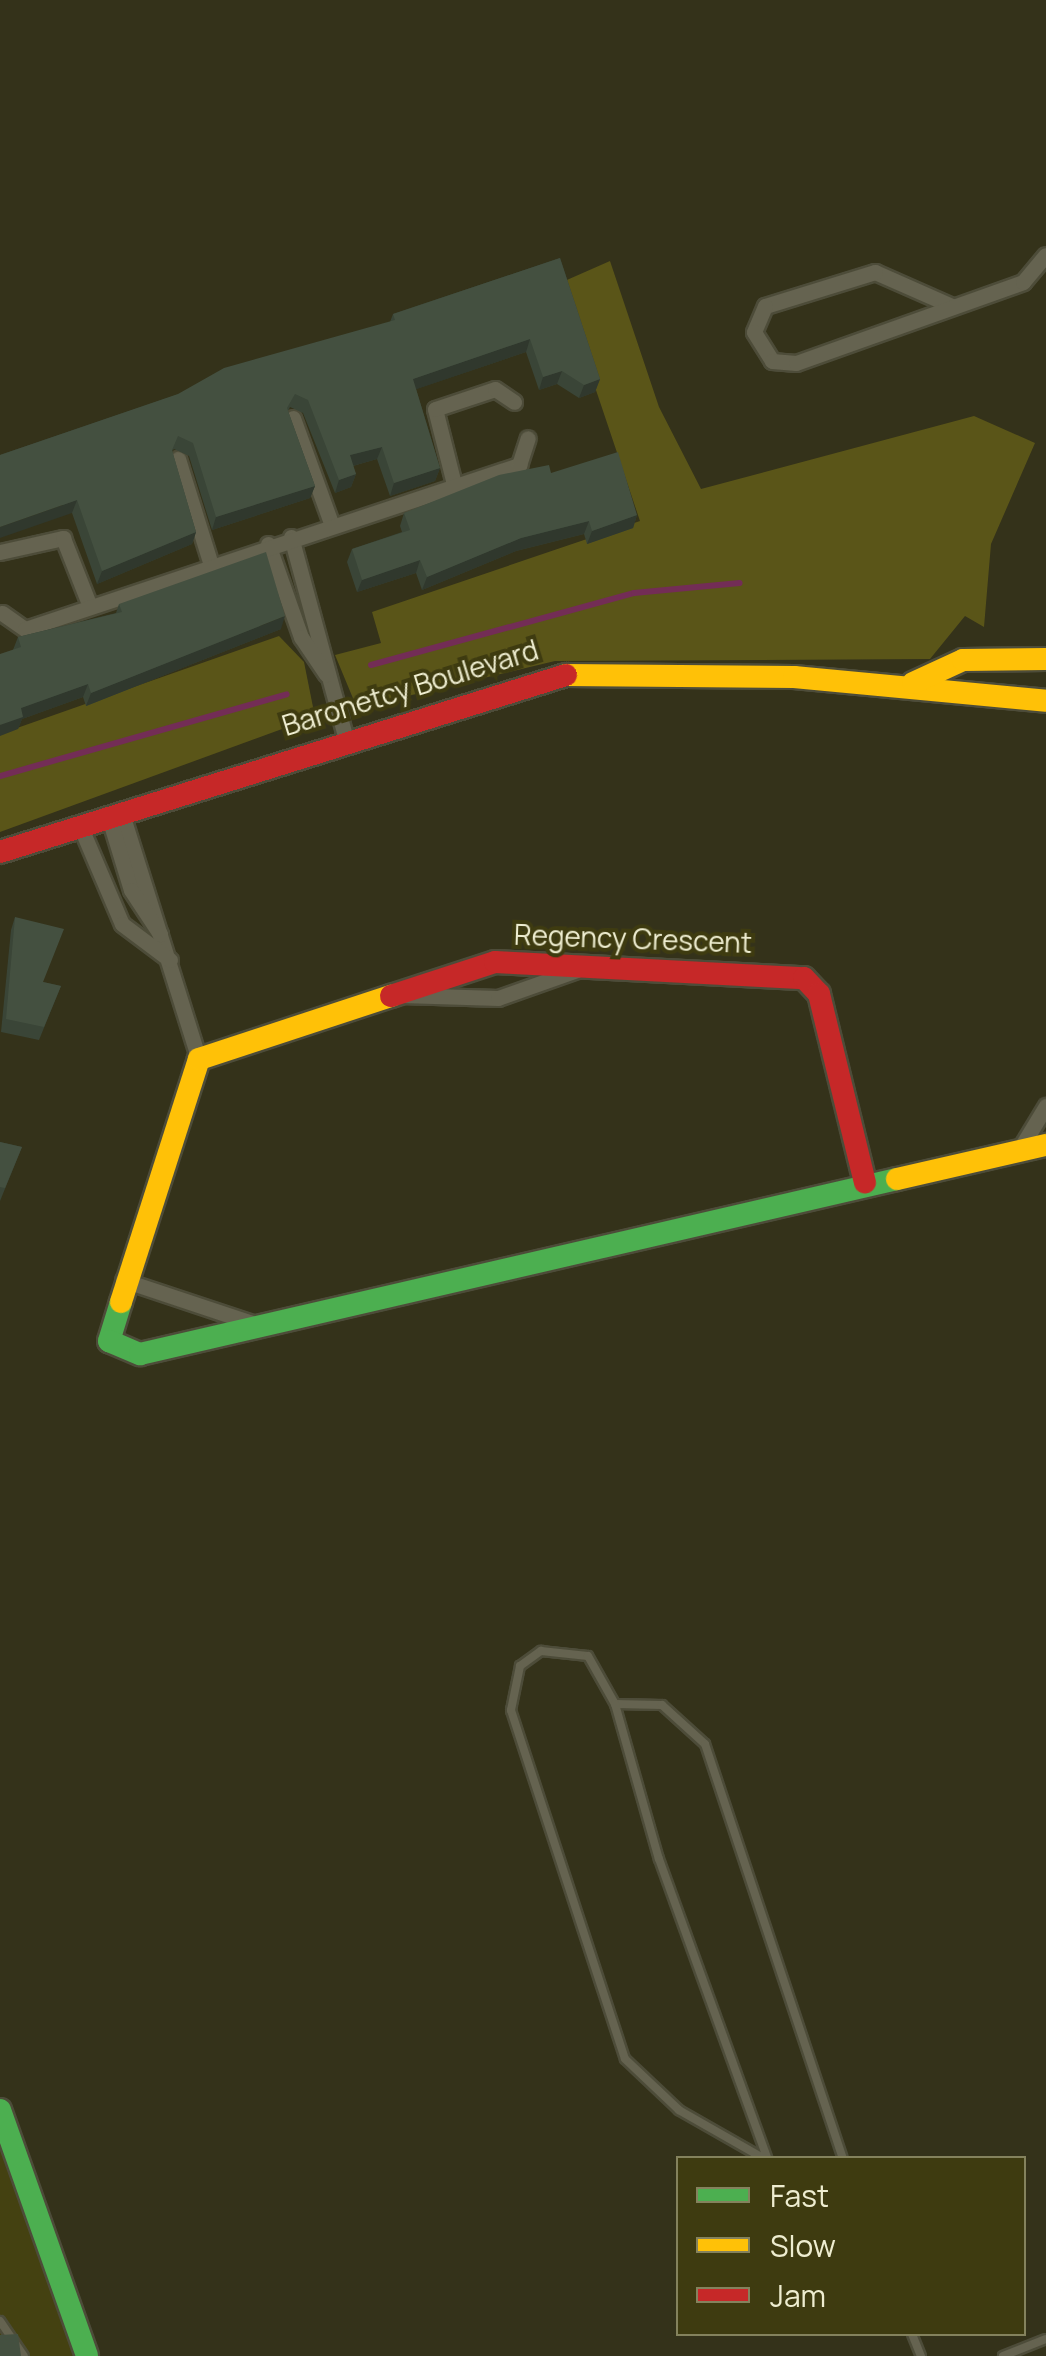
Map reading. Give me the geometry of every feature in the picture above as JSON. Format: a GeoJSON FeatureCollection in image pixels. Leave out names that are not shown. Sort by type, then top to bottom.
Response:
{"type":"FeatureCollection","features":[{"type":"Feature","properties":{"kind":"street"},"geometry":{"type":"LineString","coordinates":[[959,304],[875,272],[765,306],[754,332],[772,362],[796,363],[1023,282],[1046,255]]}},
{"type":"Feature","properties":{"kind":"street"},"geometry":{"type":"LineString","coordinates":[[454,484],[436,408],[495,390],[514,402]]}},
{"type":"Feature","properties":{"kind":"street"},"geometry":{"type":"LineString","coordinates":[[293,418],[331,523]]}},
{"type":"Feature","properties":{"kind":"street"},"geometry":{"type":"LineString","coordinates":[[2,613],[19,630],[210,562],[519,465],[528,438]]}},
{"type":"Feature","properties":{"kind":"street"},"geometry":{"type":"LineString","coordinates":[[178,458],[210,562]]}},
{"type":"Feature","properties":{"kind":"street"},"geometry":{"type":"LineString","coordinates":[[291,537],[344,736]]}},
{"type":"Feature","properties":{"kind":"street"},"geometry":{"type":"LineString","coordinates":[[0,552],[62,538],[89,604]]}},
{"type":"Feature","properties":{"kind":"street"},"geometry":{"type":"LineString","coordinates":[[268,544],[301,637],[328,678]]}},
{"type":"Feature","properties":{"kind":"street","name":"Baronetcy Boulevard"},"geometry":{"type":"LineString","coordinates":[[912,684],[980,658],[1046,659]]}},
{"type":"Feature","properties":{"kind":"street","name":"Baronetcy Boulevard"},"geometry":{"type":"LineString","coordinates":[[944,669],[1046,673]]}},
{"type":"Feature","properties":{"kind":"street","name":"Baronetcy Boulevard"},"geometry":{"type":"LineString","coordinates":[[0,852],[81,828],[344,736],[573,672],[912,684],[1046,700]]}},
{"type":"Feature","properties":{"kind":"street"},"geometry":{"type":"LineString","coordinates":[[115,816],[138,905],[162,937],[198,1059],[123,1280],[109,1341],[122,1353],[262,1326],[865,1182],[1013,1159],[1046,1145]]}},
{"type":"Feature","properties":{"kind":"street"},"geometry":{"type":"LineString","coordinates":[[81,828],[122,924],[170,960]]}},
{"type":"Feature","properties":{"kind":"street","name":"Regency Crescent"},"geometry":{"type":"LineString","coordinates":[[198,1059],[393,993],[516,958],[811,983],[865,1182]]}},
{"type":"Feature","properties":{"kind":"street"},"geometry":{"type":"LineString","coordinates":[[393,993],[426,1002],[498,998],[592,963]]}},
{"type":"Feature","properties":{"kind":"street"},"geometry":{"type":"LineString","coordinates":[[1013,1159],[1046,1106]]}},
{"type":"Feature","properties":{"kind":"street"},"geometry":{"type":"LineString","coordinates":[[123,1280],[262,1326]]}},
{"type":"Feature","properties":{"kind":"street"},"geometry":{"type":"LineString","coordinates":[[0,2110],[6,2147],[87,2356]]}},
{"type":"Feature","properties":{"kind":"lane"},"geometry":{"type":"LineString","coordinates":[[761,2156],[678,2110],[625,2058],[530,1786],[511,1698],[527,1658],[560,1650],[588,1656],[616,1704],[660,1859],[764,2156]]}},
{"type":"Feature","properties":{"kind":"lane"},"geometry":{"type":"LineString","coordinates":[[616,1704],[662,1705],[704,1744],[842,2156]]}},
{"type":"Feature","properties":{"kind":"lane"},"geometry":{"type":"LineString","coordinates":[[0,2321],[24,2356]]}},
{"type":"Feature","properties":{"kind":"lane"},"geometry":{"type":"LineString","coordinates":[[1003,2356],[1046,2339]]}},
{"type":"Feature","properties":{"kind":"shaded area"},"geometry":{"type":"Polygon","coordinates":[[[610,261],[659,407],[701,489],[974,416],[1035,443],[991,544],[984,627],[965,616],[930,659],[555,661],[357,708],[335,655],[381,643],[372,612],[640,521],[560,283],[610,261]]]}},
{"type":"Feature","properties":{"kind":"shaded area"},"geometry":{"type":"Polygon","coordinates":[[[279,636],[304,662],[315,717],[0,832],[0,734],[279,636]]]}},
{"type":"Feature","properties":{"kind":"shaded area"},"geometry":{"type":"Polygon","coordinates":[[[0,2110],[87,2356],[0,2356],[0,2110]]]}},
{"type":"Feature","properties":{"kind":"building"},"geometry":{"type":"Polygon","coordinates":[[[560,258],[600,379],[584,385],[562,371],[543,377],[530,339],[413,379],[440,468],[394,483],[382,447],[350,455],[356,474],[339,480],[308,400],[295,394],[287,408],[315,486],[216,517],[193,443],[178,436],[172,450],[196,532],[102,571],[77,500],[0,527],[0,455],[178,394],[224,368],[395,320],[393,314],[560,258]]]}},
{"type":"Feature","properties":{"kind":"building"},"geometry":{"type":"Polygon","coordinates":[[[618,452],[637,515],[592,531],[589,521],[521,538],[427,577],[420,560],[362,580],[352,549],[410,530],[404,513],[499,475],[549,465],[551,473],[618,452]]]}},
{"type":"Feature","properties":{"kind":"building"},"geometry":{"type":"Polygon","coordinates":[[[266,552],[285,616],[91,693],[88,684],[21,708],[23,717],[0,725],[0,654],[21,647],[18,637],[122,612],[119,604],[266,552]]]}},
{"type":"Feature","properties":{"kind":"building"},"geometry":{"type":"Polygon","coordinates":[[[15,917],[64,929],[43,982],[61,986],[44,1027],[6,1019],[15,917]]]}},
{"type":"Feature","properties":{"kind":"building"},"geometry":{"type":"Polygon","coordinates":[[[0,1142],[22,1147],[5,1188],[0,1187],[0,1142]]]}},
{"type":"Feature","properties":{"kind":"building"},"geometry":{"type":"Polygon","coordinates":[[[18,2334],[21,2356],[0,2356],[0,2335],[18,2334]]]}},
{"type":"Feature","properties":{"kind":"waterway"},"geometry":{"type":"LineString","coordinates":[[371,665],[634,593],[740,583]]}},
{"type":"Feature","properties":{"kind":"waterway"},"geometry":{"type":"LineString","coordinates":[[0,776],[287,694]]}},
{"type":"Feature","properties":{"kind":"traffic: fast"},"geometry":{"type":"LineString","coordinates":[[121,1302],[109,1341],[140,1354],[897,1179]]}},
{"type":"Feature","properties":{"kind":"traffic: fast"},"geometry":{"type":"LineString","coordinates":[[0,2110],[87,2356]]}},
{"type":"Feature","properties":{"kind":"traffic: slow"},"geometry":{"type":"LineString","coordinates":[[913,683],[963,660],[1046,659]]}},
{"type":"Feature","properties":{"kind":"traffic: slow"},"geometry":{"type":"LineString","coordinates":[[566,675],[794,677],[1046,701]]}},
{"type":"Feature","properties":{"kind":"traffic: slow"},"geometry":{"type":"LineString","coordinates":[[121,1302],[199,1059],[391,996]]}},
{"type":"Feature","properties":{"kind":"traffic: slow"},"geometry":{"type":"LineString","coordinates":[[897,1179],[1046,1145]]}},
{"type":"Feature","properties":{"kind":"traffic: jam"},"geometry":{"type":"LineString","coordinates":[[0,852],[566,675]]}},
{"type":"Feature","properties":{"kind":"traffic: jam"},"geometry":{"type":"LineString","coordinates":[[391,996],[495,962],[804,978],[819,994],[865,1182]]}}]}
